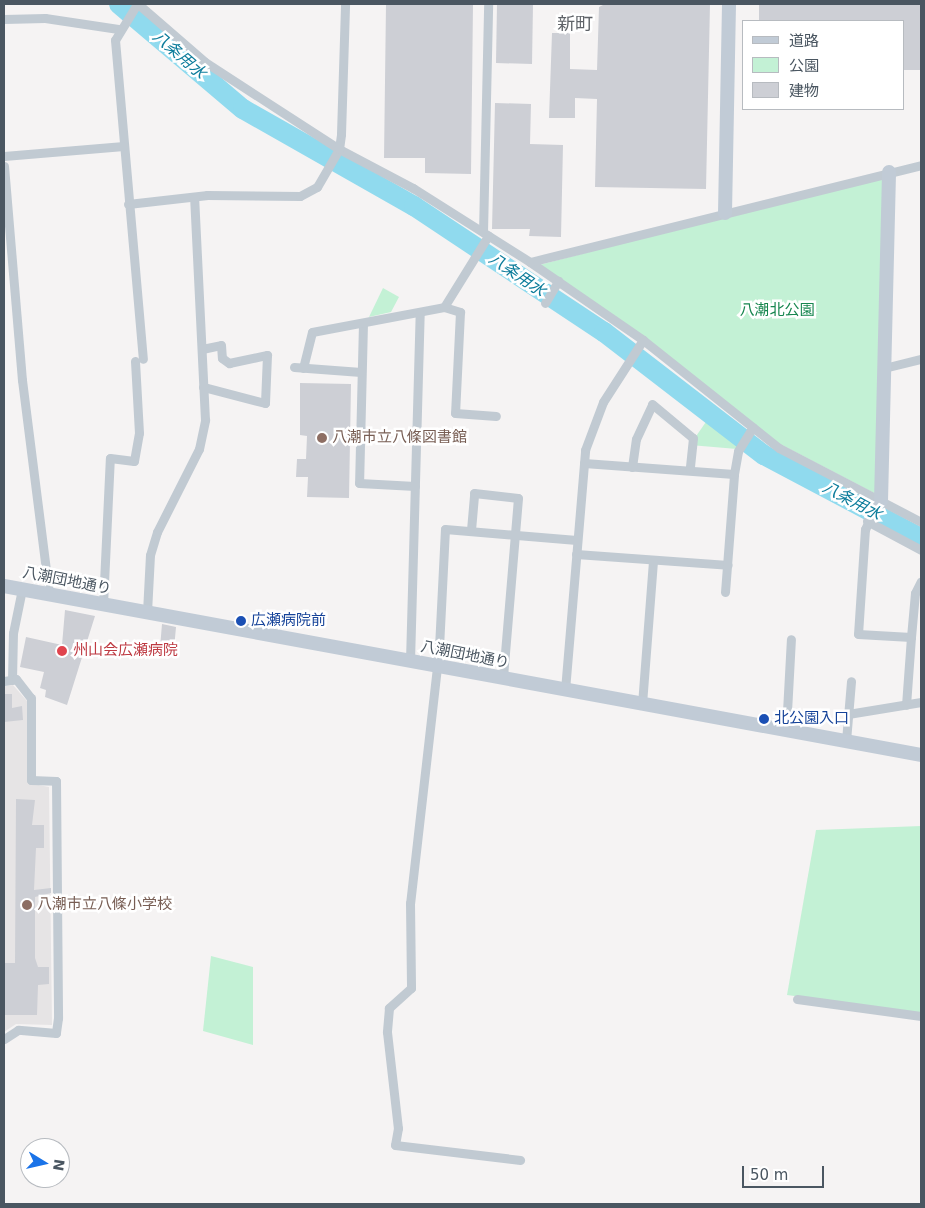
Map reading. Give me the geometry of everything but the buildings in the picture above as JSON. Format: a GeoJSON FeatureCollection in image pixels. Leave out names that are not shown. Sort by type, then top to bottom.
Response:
{"type":"FeatureCollection","features":[{"type":"Feature","properties":{"kind":"street"},"geometry":{"type":"LineString","coordinates":[[102,604],[110,458],[134,461],[139,433],[139,360],[115,40],[118,29],[138,4],[190,52],[339,149],[413,188],[485,237],[530,262],[556,285],[641,343],[779,448],[921,522]]}},
{"type":"Feature","properties":{"kind":"street"},"geometry":{"type":"LineString","coordinates":[[128,204],[194,198],[308,194],[317,187],[339,149],[345,4]]}},
{"type":"Feature","properties":{"kind":"street"},"geometry":{"type":"LineString","coordinates":[[444,307],[485,237],[488,4]]}},
{"type":"Feature","properties":{"kind":"street"},"geometry":{"type":"LineString","coordinates":[[725,213],[729,4]]}},
{"type":"Feature","properties":{"kind":"street"},"geometry":{"type":"LineString","coordinates":[[4,20],[45,18],[118,29]]}},
{"type":"Feature","properties":{"kind":"street"},"geometry":{"type":"LineString","coordinates":[[4,156],[124,146]]}},
{"type":"Feature","properties":{"kind":"street"},"geometry":{"type":"LineString","coordinates":[[530,262],[921,165]]}},
{"type":"Feature","properties":{"kind":"street"},"geometry":{"type":"LineString","coordinates":[[4,166],[22,380],[49,594]]}},
{"type":"Feature","properties":{"kind":"street"},"geometry":{"type":"LineString","coordinates":[[889,172],[879,500],[868,518],[858,634],[912,638]]}},
{"type":"Feature","properties":{"kind":"street"},"geometry":{"type":"LineString","coordinates":[[147,612],[150,556],[157,532],[199,449],[206,420],[194,198]]}},
{"type":"Feature","properties":{"kind":"street"},"geometry":{"type":"LineString","coordinates":[[545,303],[556,285]]}},
{"type":"Feature","properties":{"kind":"street"},"geometry":{"type":"LineString","coordinates":[[361,372],[298,368],[312,332],[444,307],[460,312],[455,413],[496,416]]}},
{"type":"Feature","properties":{"kind":"street"},"geometry":{"type":"LineString","coordinates":[[410,661],[420,313]]}},
{"type":"Feature","properties":{"kind":"street"},"geometry":{"type":"LineString","coordinates":[[364,323],[359,483],[415,486]]}},
{"type":"Feature","properties":{"kind":"street"},"geometry":{"type":"LineString","coordinates":[[565,690],[584,463],[596,419],[624,367],[641,343]]}},
{"type":"Feature","properties":{"kind":"street"},"geometry":{"type":"LineString","coordinates":[[202,349],[221,345],[222,358],[229,363],[267,355],[265,402],[203,388]]}},
{"type":"Feature","properties":{"kind":"street"},"geometry":{"type":"LineString","coordinates":[[884,368],[921,359]]}},
{"type":"Feature","properties":{"kind":"street"},"geometry":{"type":"LineString","coordinates":[[632,467],[636,439],[652,404],[693,438],[690,469]]}},
{"type":"Feature","properties":{"kind":"street"},"geometry":{"type":"LineString","coordinates":[[725,592],[734,474],[738,451],[753,427]]}},
{"type":"Feature","properties":{"kind":"street"},"geometry":{"type":"LineString","coordinates":[[584,463],[690,469],[734,474]]}},
{"type":"Feature","properties":{"kind":"street"},"geometry":{"type":"LineString","coordinates":[[471,530],[474,493],[518,498],[503,678]]}},
{"type":"Feature","properties":{"kind":"street"},"geometry":{"type":"LineString","coordinates":[[868,518],[921,550]]}},
{"type":"Feature","properties":{"kind":"street"},"geometry":{"type":"LineString","coordinates":[[520,1160],[395,1146],[398,1128],[387,1032],[389,1008],[411,988],[410,902],[437,667],[445,529],[577,540]]}},
{"type":"Feature","properties":{"kind":"street"},"geometry":{"type":"LineString","coordinates":[[576,554],[728,565]]}},
{"type":"Feature","properties":{"kind":"street"},"geometry":{"type":"LineString","coordinates":[[642,704],[653,560]]}},
{"type":"Feature","properties":{"kind":"street"},"geometry":{"type":"LineString","coordinates":[[906,705],[915,593],[921,581]]}},
{"type":"Feature","properties":{"kind":"street","name":"八潮団地通り"},"geometry":{"type":"LineString","coordinates":[[4,586],[437,667],[921,754]]}},
{"type":"Feature","properties":{"kind":"street"},"geometry":{"type":"LineString","coordinates":[[4,1039],[18,1030],[56,1033],[58,1018],[56,781],[31,780],[31,698],[16,679],[8,681],[8,633],[22,589]]}},
{"type":"Feature","properties":{"kind":"street"},"geometry":{"type":"LineString","coordinates":[[786,730],[791,639]]}},
{"type":"Feature","properties":{"kind":"street"},"geometry":{"type":"LineString","coordinates":[[846,741],[851,681]]}},
{"type":"Feature","properties":{"kind":"street"},"geometry":{"type":"LineString","coordinates":[[848,714],[921,702]]}},
{"type":"Feature","properties":{"kind":"street"},"geometry":{"type":"LineString","coordinates":[[797,999],[921,1016]]}},
{"type":"Feature","properties":{"kind":"shaded area","name":"八潮市立八條小学校"},"geometry":{"type":"Polygon","coordinates":[[[13,685],[27,701],[28,783],[49,787],[52,1025],[16,1024],[4,1032],[4,686],[13,685]]]}},
{"type":"Feature","properties":{"kind":"green space","name":"八潮北公園"},"geometry":{"type":"Polygon","coordinates":[[[886,175],[876,494],[780,444],[539,265],[886,175]]]}},
{"type":"Feature","properties":{"kind":"green space"},"geometry":{"type":"Polygon","coordinates":[[[383,288],[399,297],[391,312],[369,317],[383,288]]]}},
{"type":"Feature","properties":{"kind":"green space"},"geometry":{"type":"Polygon","coordinates":[[[710,416],[743,440],[737,449],[690,445],[710,416]]]}},
{"type":"Feature","properties":{"kind":"green space"},"geometry":{"type":"Polygon","coordinates":[[[921,826],[921,1013],[787,995],[816,830],[921,826]]]}},
{"type":"Feature","properties":{"kind":"green space"},"geometry":{"type":"Polygon","coordinates":[[[211,956],[253,967],[253,1045],[203,1031],[211,956]]]}},
{"type":"Feature","properties":{"kind":"waterway","name":"八条用水"},"geometry":{"type":"LineString","coordinates":[[119,4],[243,109],[414,206],[604,332],[764,455],[921,538]]}},
{"type":"Feature","properties":{"kind":"place","name":"八潮市立八條図書館"},"geometry":{"type":"Point","coordinates":[322,438]}},
{"type":"Feature","properties":{"kind":"place","name":"広瀬病院前"},"geometry":{"type":"Point","coordinates":[241,621]}},
{"type":"Feature","properties":{"kind":"place","name":"州山会広瀬病院"},"geometry":{"type":"Point","coordinates":[62,651]}},
{"type":"Feature","properties":{"kind":"place","name":"北公園入口"},"geometry":{"type":"Point","coordinates":[764,719]}},
{"type":"Feature","properties":{"kind":"place","name":"八潮市立八條小学校"},"geometry":{"type":"Point","coordinates":[27,905]}},
{"type":"Feature","properties":{"kind":"district","name":"新町"},"geometry":{"type":"Point","coordinates":[575,24]}}]}
